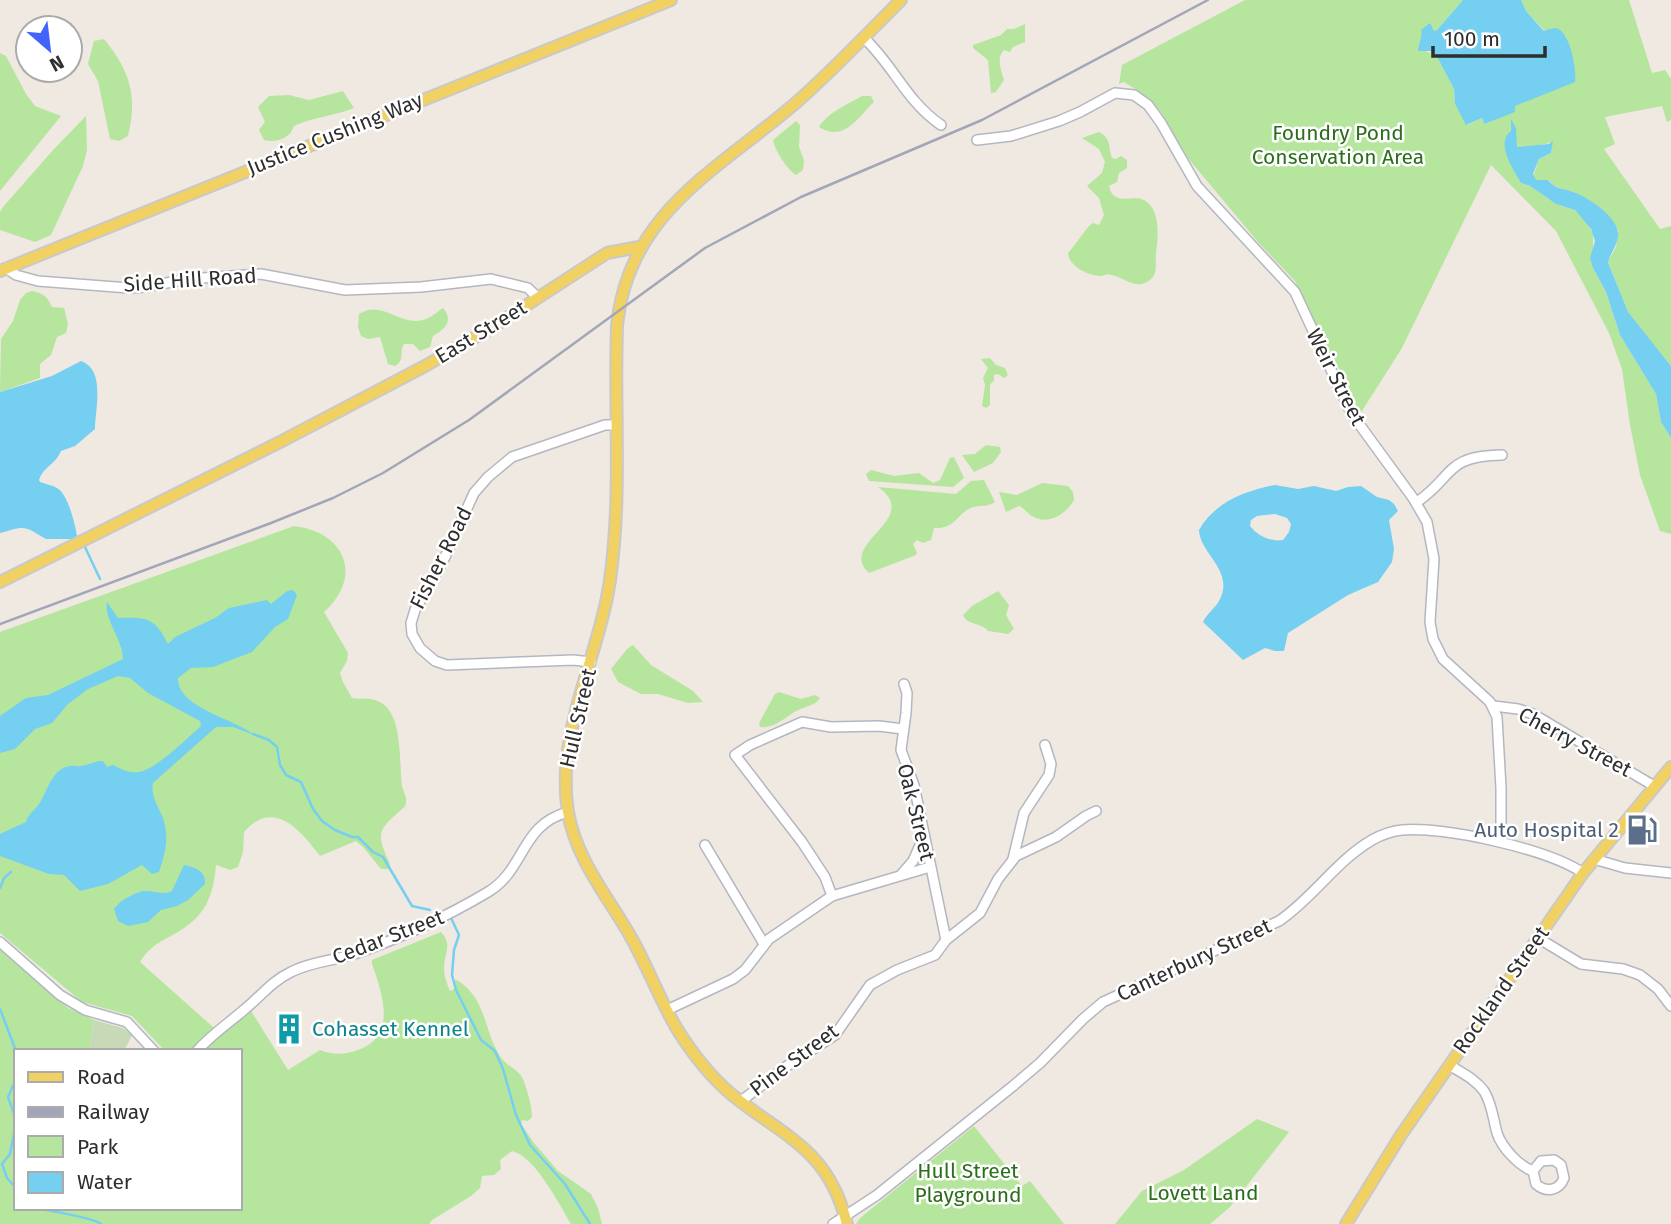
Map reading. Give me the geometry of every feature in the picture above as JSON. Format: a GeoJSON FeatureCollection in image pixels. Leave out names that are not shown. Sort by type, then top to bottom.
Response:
{"type":"FeatureCollection","features":[{"type":"Feature","properties":{"kind":"main road","name":"Justice Cushing Way"},"geometry":{"type":"LineString","coordinates":[[3,269],[671,0]]}},
{"type":"Feature","properties":{"kind":"main road"},"geometry":{"type":"LineString","coordinates":[[639,247],[658,220],[678,199],[796,102],[901,0]]}},
{"type":"Feature","properties":{"kind":"main road","name":"East Street"},"geometry":{"type":"LineString","coordinates":[[0,582],[385,387],[472,339],[607,253],[639,247]]}},
{"type":"Feature","properties":{"kind":"main road","name":"Hull Street"},"geometry":{"type":"LineString","coordinates":[[639,247],[618,310],[612,561],[605,607],[567,751],[565,785],[572,831],[584,859],[632,939],[678,1030],[701,1063],[741,1101],[794,1138],[811,1154],[833,1184],[846,1220]]}},
{"type":"Feature","properties":{"kind":"main road"},"geometry":{"type":"LineString","coordinates":[[607,253],[631,265]]}},
{"type":"Feature","properties":{"kind":"main road","name":"Rockland Street"},"geometry":{"type":"LineString","coordinates":[[1346,1224],[1392,1148],[1583,873],[1671,767]]}},
{"type":"Feature","properties":{"kind":"street"},"geometry":{"type":"LineString","coordinates":[[864,38],[921,111],[941,125]]}},
{"type":"Feature","properties":{"kind":"street","name":"Weir Street"},"geometry":{"type":"LineString","coordinates":[[977,140],[1011,136],[1059,121],[1115,93],[1130,94],[1143,101],[1161,123],[1197,186],[1295,292],[1351,413],[1417,502],[1433,543],[1430,622],[1433,639],[1448,665],[1494,706]]}},
{"type":"Feature","properties":{"kind":"street","name":"Side Hill Road"},"geometry":{"type":"LineString","coordinates":[[3,269],[37,281],[135,288],[195,278],[261,274],[345,290],[421,287],[491,279],[527,288],[538,298]]}},
{"type":"Feature","properties":{"kind":"street","name":"Fisher Road"},"geometry":{"type":"LineString","coordinates":[[591,663],[573,660],[447,665],[435,661],[420,648],[412,634],[411,623],[419,602],[451,547],[465,510],[474,493],[488,477],[505,462],[523,452],[605,425],[616,425]]}},
{"type":"Feature","properties":{"kind":"street"},"geometry":{"type":"LineString","coordinates":[[1417,502],[1458,464],[1473,458],[1502,455]]}},
{"type":"Feature","properties":{"kind":"street","name":"Oak Street"},"geometry":{"type":"LineString","coordinates":[[904,684],[907,693],[901,753],[912,780],[946,940]]}},
{"type":"Feature","properties":{"kind":"street"},"geometry":{"type":"LineString","coordinates":[[1494,706],[1500,768],[1501,829],[1498,841]]}},
{"type":"Feature","properties":{"kind":"street","name":"Cherry Street"},"geometry":{"type":"LineString","coordinates":[[1494,706],[1534,714],[1654,786]]}},
{"type":"Feature","properties":{"kind":"street"},"geometry":{"type":"LineString","coordinates":[[832,896],[825,877],[802,842],[735,755],[759,740],[802,722],[831,727],[879,726],[903,729]]}},
{"type":"Feature","properties":{"kind":"street"},"geometry":{"type":"LineString","coordinates":[[1013,859],[1024,813],[1049,775],[1051,764],[1045,745]]}},
{"type":"Feature","properties":{"kind":"street","name":"Pine Street"},"geometry":{"type":"LineString","coordinates":[[741,1101],[793,1061],[835,1035],[870,985],[897,970],[932,958],[946,940],[980,913],[998,879],[1013,859],[1056,837],[1096,811]]}},
{"type":"Feature","properties":{"kind":"street","name":"Cedar Street"},"geometry":{"type":"LineString","coordinates":[[199,1049],[219,1029],[289,972],[310,964],[355,954],[424,926],[493,888],[509,874],[541,824],[568,812]]}},
{"type":"Feature","properties":{"kind":"street","name":"Canterbury Street"},"geometry":{"type":"LineString","coordinates":[[833,1224],[846,1220],[1034,1069],[1097,1006],[1135,985],[1279,921],[1299,906],[1346,859],[1388,832],[1411,829],[1498,841],[1583,873]]}},
{"type":"Feature","properties":{"kind":"street"},"geometry":{"type":"LineString","coordinates":[[900,876],[913,861],[924,834]]}},
{"type":"Feature","properties":{"kind":"street"},"geometry":{"type":"LineString","coordinates":[[705,845],[764,944]]}},
{"type":"Feature","properties":{"kind":"street"},"geometry":{"type":"LineString","coordinates":[[1594,859],[1625,868],[1671,873]]}},
{"type":"Feature","properties":{"kind":"street"},"geometry":{"type":"LineString","coordinates":[[667,1010],[733,979],[750,964],[764,944],[832,896],[930,867]]}},
{"type":"Feature","properties":{"kind":"street"},"geometry":{"type":"LineString","coordinates":[[1538,938],[1574,961],[1623,969],[1640,975],[1658,989],[1671,1006]]}},
{"type":"Feature","properties":{"kind":"street"},"geometry":{"type":"LineString","coordinates":[[0,942],[66,1000],[85,1010],[127,1022],[152,1049]]}},
{"type":"Feature","properties":{"kind":"street"},"geometry":{"type":"LineString","coordinates":[[1449,1065],[1471,1078],[1482,1089],[1492,1110],[1500,1140],[1520,1164],[1533,1171]]}},
{"type":"Feature","properties":{"kind":"green space","name":"Foundry Pond Conservation Area"},"geometry":{"type":"Polygon","coordinates":[[[1245,0],[1463,0],[1437,30],[1422,38],[1418,48],[1436,55],[1454,89],[1455,104],[1467,125],[1482,118],[1484,124],[1514,106],[1545,31],[1526,11],[1521,0],[1629,0],[1652,73],[1665,70],[1671,79],[1671,120],[1667,122],[1662,106],[1605,117],[1615,144],[1604,149],[1660,229],[1671,226],[1671,366],[1628,313],[1608,261],[1616,247],[1618,230],[1585,198],[1548,180],[1536,180],[1533,177],[1539,159],[1551,153],[1552,142],[1516,147],[1509,123],[1511,131],[1505,149],[1521,183],[1556,204],[1575,210],[1593,234],[1593,268],[1606,292],[1620,335],[1656,394],[1661,422],[1671,438],[1671,534],[1660,531],[1640,475],[1622,369],[1609,333],[1556,231],[1491,165],[1402,348],[1360,414],[1332,354],[1312,321],[1295,281],[1258,242],[1182,151],[1161,112],[1143,94],[1124,82],[1119,84],[1122,65],[1245,0]]]}},
{"type":"Feature","properties":{"kind":"green space"},"geometry":{"type":"Polygon","coordinates":[[[1025,24],[1025,42],[1013,47],[1010,52],[1004,50],[1002,53],[1000,64],[1004,80],[996,92],[991,93],[988,60],[973,48],[973,45],[1001,35],[1007,29],[1025,24]]]}},
{"type":"Feature","properties":{"kind":"green space"},"geometry":{"type":"Polygon","coordinates":[[[104,39],[126,73],[132,96],[128,136],[119,141],[110,139],[98,81],[88,64],[94,41],[104,39]]]}},
{"type":"Feature","properties":{"kind":"green space"},"geometry":{"type":"Polygon","coordinates":[[[0,53],[6,56],[14,71],[14,84],[21,84],[35,106],[61,116],[0,191],[0,53]]]}},
{"type":"Feature","properties":{"kind":"green space"},"geometry":{"type":"Polygon","coordinates":[[[343,91],[354,108],[294,126],[282,139],[264,140],[259,130],[265,122],[258,107],[269,96],[289,95],[309,100],[343,91]]]}},
{"type":"Feature","properties":{"kind":"green space"},"geometry":{"type":"Polygon","coordinates":[[[862,96],[871,96],[874,102],[850,126],[836,132],[819,127],[832,113],[862,96]]]}},
{"type":"Feature","properties":{"kind":"green space"},"geometry":{"type":"Polygon","coordinates":[[[86,116],[87,150],[83,166],[51,235],[35,242],[0,230],[0,212],[3,207],[86,116]]]}},
{"type":"Feature","properties":{"kind":"green space"},"geometry":{"type":"Polygon","coordinates":[[[796,121],[800,125],[799,147],[804,160],[803,170],[796,175],[782,159],[773,140],[796,121]]]}},
{"type":"Feature","properties":{"kind":"green space"},"geometry":{"type":"Polygon","coordinates":[[[1099,132],[1108,140],[1112,158],[1121,156],[1127,160],[1127,168],[1119,173],[1117,182],[1109,186],[1111,192],[1119,198],[1144,200],[1156,217],[1158,232],[1155,271],[1146,283],[1136,284],[1116,276],[1091,274],[1075,266],[1069,258],[1068,253],[1087,228],[1093,223],[1099,225],[1104,215],[1099,198],[1087,186],[1102,173],[1105,162],[1099,149],[1082,138],[1099,132]]]}},
{"type":"Feature","properties":{"kind":"green space"},"geometry":{"type":"Polygon","coordinates":[[[32,291],[45,296],[52,307],[64,308],[68,324],[66,333],[57,337],[51,355],[40,364],[40,378],[0,392],[1,339],[13,321],[20,300],[32,291]]]}},
{"type":"Feature","properties":{"kind":"green space"},"geometry":{"type":"Polygon","coordinates":[[[443,308],[448,317],[447,324],[433,336],[430,347],[420,351],[413,344],[404,344],[400,362],[395,366],[388,364],[380,337],[368,339],[361,336],[358,327],[359,314],[367,310],[375,309],[414,321],[426,319],[443,308]]]}},
{"type":"Feature","properties":{"kind":"green space"},"geometry":{"type":"Polygon","coordinates":[[[990,358],[996,365],[1005,368],[1008,375],[1004,378],[998,374],[994,375],[994,381],[990,384],[990,405],[986,408],[982,406],[985,385],[983,378],[988,368],[981,359],[990,358]]]}},
{"type":"Feature","properties":{"kind":"green space"},"geometry":{"type":"Polygon","coordinates":[[[986,445],[1000,447],[1001,452],[993,463],[974,472],[962,455],[975,454],[986,445]]]}},
{"type":"Feature","properties":{"kind":"green space"},"geometry":{"type":"Polygon","coordinates":[[[954,457],[964,478],[953,487],[869,481],[866,474],[871,470],[894,476],[919,473],[933,483],[940,480],[950,458],[954,457]]]}},
{"type":"Feature","properties":{"kind":"green space"},"geometry":{"type":"Polygon","coordinates":[[[984,480],[995,502],[973,507],[947,526],[934,528],[931,540],[923,543],[917,540],[913,544],[916,555],[869,573],[862,562],[863,551],[887,520],[891,510],[889,499],[878,487],[956,494],[971,481],[984,480]]]}},
{"type":"Feature","properties":{"kind":"green space"},"geometry":{"type":"Polygon","coordinates":[[[1042,483],[1068,486],[1073,492],[1074,500],[1061,514],[1050,519],[1038,519],[1019,506],[1006,512],[999,492],[1017,495],[1042,483]]]}},
{"type":"Feature","properties":{"kind":"green space"},"geometry":{"type":"Polygon","coordinates":[[[294,526],[312,530],[336,546],[346,571],[336,598],[324,612],[348,653],[340,673],[352,698],[371,699],[383,704],[389,711],[399,742],[406,805],[387,823],[381,834],[390,864],[388,869],[381,869],[356,841],[320,856],[304,836],[286,822],[266,818],[255,822],[244,832],[243,852],[238,867],[230,870],[216,865],[209,900],[198,917],[153,947],[140,962],[222,1035],[251,1011],[288,1070],[320,1050],[343,1054],[370,1044],[378,1035],[384,1013],[372,960],[441,932],[447,941],[444,972],[450,991],[454,989],[457,980],[474,996],[500,1056],[523,1079],[532,1117],[528,1121],[522,1120],[521,1124],[558,1171],[591,1194],[602,1224],[571,1224],[538,1171],[521,1155],[512,1151],[500,1160],[501,1169],[494,1175],[482,1176],[480,1188],[471,1196],[429,1224],[0,1224],[0,949],[68,1008],[94,1020],[89,1049],[14,1049],[14,1210],[242,1210],[242,1049],[163,1049],[132,1016],[82,1002],[0,933],[0,632],[294,526]]]}},
{"type":"Feature","properties":{"kind":"green space"},"geometry":{"type":"Polygon","coordinates":[[[998,591],[1009,605],[1006,615],[1014,629],[1008,634],[988,631],[968,621],[963,615],[972,606],[998,591]]]}},
{"type":"Feature","properties":{"kind":"green space"},"geometry":{"type":"Polygon","coordinates":[[[633,645],[651,665],[693,691],[703,702],[688,703],[658,694],[641,694],[618,682],[611,669],[633,645]]]}},
{"type":"Feature","properties":{"kind":"green space"},"geometry":{"type":"Polygon","coordinates":[[[779,692],[801,699],[815,695],[820,698],[774,725],[760,727],[759,723],[775,694],[779,692]]]}},
{"type":"Feature","properties":{"kind":"green space"},"geometry":{"type":"Polygon","coordinates":[[[94,1020],[123,1028],[132,1035],[125,1049],[89,1049],[94,1020]]]}},
{"type":"Feature","properties":{"kind":"green space","name":"Lovett Land"},"geometry":{"type":"Polygon","coordinates":[[[1257,1119],[1289,1132],[1230,1207],[1210,1224],[1115,1224],[1142,1191],[1184,1170],[1257,1119]]]}},
{"type":"Feature","properties":{"kind":"green space","name":"Hull Street Playground"},"geometry":{"type":"Polygon","coordinates":[[[974,1126],[1022,1186],[1030,1181],[1064,1224],[856,1224],[860,1218],[974,1126]]]}},
{"type":"Feature","properties":{"kind":"water"},"geometry":{"type":"Polygon","coordinates":[[[1463,0],[1521,0],[1526,11],[1544,31],[1556,28],[1565,36],[1574,60],[1575,82],[1515,106],[1515,112],[1484,124],[1482,118],[1466,125],[1455,104],[1454,89],[1436,55],[1430,51],[1418,51],[1421,30],[1430,23],[1434,31],[1437,30],[1463,0]]]}},
{"type":"Feature","properties":{"kind":"water"},"geometry":{"type":"Polygon","coordinates":[[[1511,119],[1516,128],[1517,147],[1549,144],[1553,141],[1551,153],[1539,159],[1533,174],[1536,180],[1548,180],[1558,188],[1584,197],[1597,205],[1615,223],[1618,236],[1608,262],[1628,312],[1671,366],[1671,438],[1661,422],[1656,394],[1620,335],[1606,292],[1593,268],[1590,258],[1595,241],[1591,229],[1575,210],[1556,204],[1521,183],[1505,149],[1507,136],[1511,131],[1511,119]]]}},
{"type":"Feature","properties":{"kind":"water"},"geometry":{"type":"Polygon","coordinates":[[[81,361],[89,366],[96,381],[95,429],[75,446],[61,451],[39,480],[61,491],[70,510],[77,536],[72,539],[46,539],[29,529],[21,528],[0,533],[0,392],[52,376],[81,361]]]}},
{"type":"Feature","properties":{"kind":"water"},"geometry":{"type":"Polygon","coordinates":[[[1275,485],[1298,489],[1314,486],[1336,491],[1361,486],[1377,497],[1389,500],[1398,511],[1389,520],[1394,549],[1392,562],[1378,582],[1348,595],[1288,633],[1284,651],[1265,648],[1243,660],[1203,622],[1220,599],[1223,579],[1201,539],[1199,530],[1222,505],[1242,494],[1275,485]],[[1275,514],[1257,516],[1251,520],[1250,526],[1265,538],[1283,540],[1291,524],[1287,518],[1275,514]]]}},
{"type":"Feature","properties":{"kind":"water"},"geometry":{"type":"Polygon","coordinates":[[[293,590],[297,595],[288,619],[275,627],[252,652],[213,667],[191,668],[178,678],[180,688],[197,705],[254,735],[233,727],[216,727],[153,783],[153,793],[166,834],[165,853],[159,872],[152,874],[142,865],[108,884],[80,891],[64,875],[49,874],[0,856],[0,834],[26,822],[58,771],[103,761],[107,767],[113,765],[129,772],[146,770],[201,726],[200,721],[148,693],[130,678],[118,676],[88,689],[68,704],[52,723],[35,729],[15,749],[0,753],[0,716],[26,698],[48,695],[123,659],[108,616],[107,602],[118,618],[144,619],[154,624],[168,644],[175,637],[215,618],[229,608],[267,600],[271,604],[287,591],[293,590]]]}},
{"type":"Feature","properties":{"kind":"water"},"geometry":{"type":"Polygon","coordinates":[[[184,865],[199,870],[205,880],[205,884],[188,900],[161,910],[148,922],[128,926],[118,921],[114,909],[119,903],[143,891],[172,891],[184,865]]]}},
{"type":"Feature","properties":{"kind":"waterway"},"geometry":{"type":"LineString","coordinates":[[84,545],[100,579]]}},
{"type":"Feature","properties":{"kind":"waterway"},"geometry":{"type":"LineString","coordinates":[[253,734],[269,740],[277,747],[280,765],[286,775],[301,782],[313,809],[322,821],[335,830],[358,837],[373,852],[383,857],[412,906],[430,910]]}},
{"type":"Feature","properties":{"kind":"waterway"},"geometry":{"type":"LineString","coordinates":[[0,888],[4,878],[11,872]]}},
{"type":"Feature","properties":{"kind":"waterway"},"geometry":{"type":"LineString","coordinates":[[451,918],[459,935],[454,950],[452,975],[456,990],[481,1040],[495,1051],[516,1115],[530,1145],[565,1184],[590,1224]]}},
{"type":"Feature","properties":{"kind":"waterway"},"geometry":{"type":"LineString","coordinates":[[0,1009],[15,1049]]}},
{"type":"Feature","properties":{"kind":"waterway"},"geometry":{"type":"LineString","coordinates":[[14,1084],[8,1097],[14,1114]]}},
{"type":"Feature","properties":{"kind":"waterway"},"geometry":{"type":"LineString","coordinates":[[14,1133],[10,1154],[2,1164],[7,1178],[14,1186]]}},
{"type":"Feature","properties":{"kind":"waterway"},"geometry":{"type":"LineString","coordinates":[[48,1210],[101,1224]]}},
{"type":"Feature","properties":{"kind":"railway"},"geometry":{"type":"LineString","coordinates":[[0,624],[271,523],[333,498],[383,473],[469,420],[705,248],[801,197],[982,120],[1208,0]]}},
{"type":"Feature","properties":{"kind":"place","name":"Auto Hospital 2"},"geometry":{"type":"Point","coordinates":[1642,830]}},
{"type":"Feature","properties":{"kind":"place","name":"Cohasset Kennel"},"geometry":{"type":"Point","coordinates":[289,1029]}}]}
